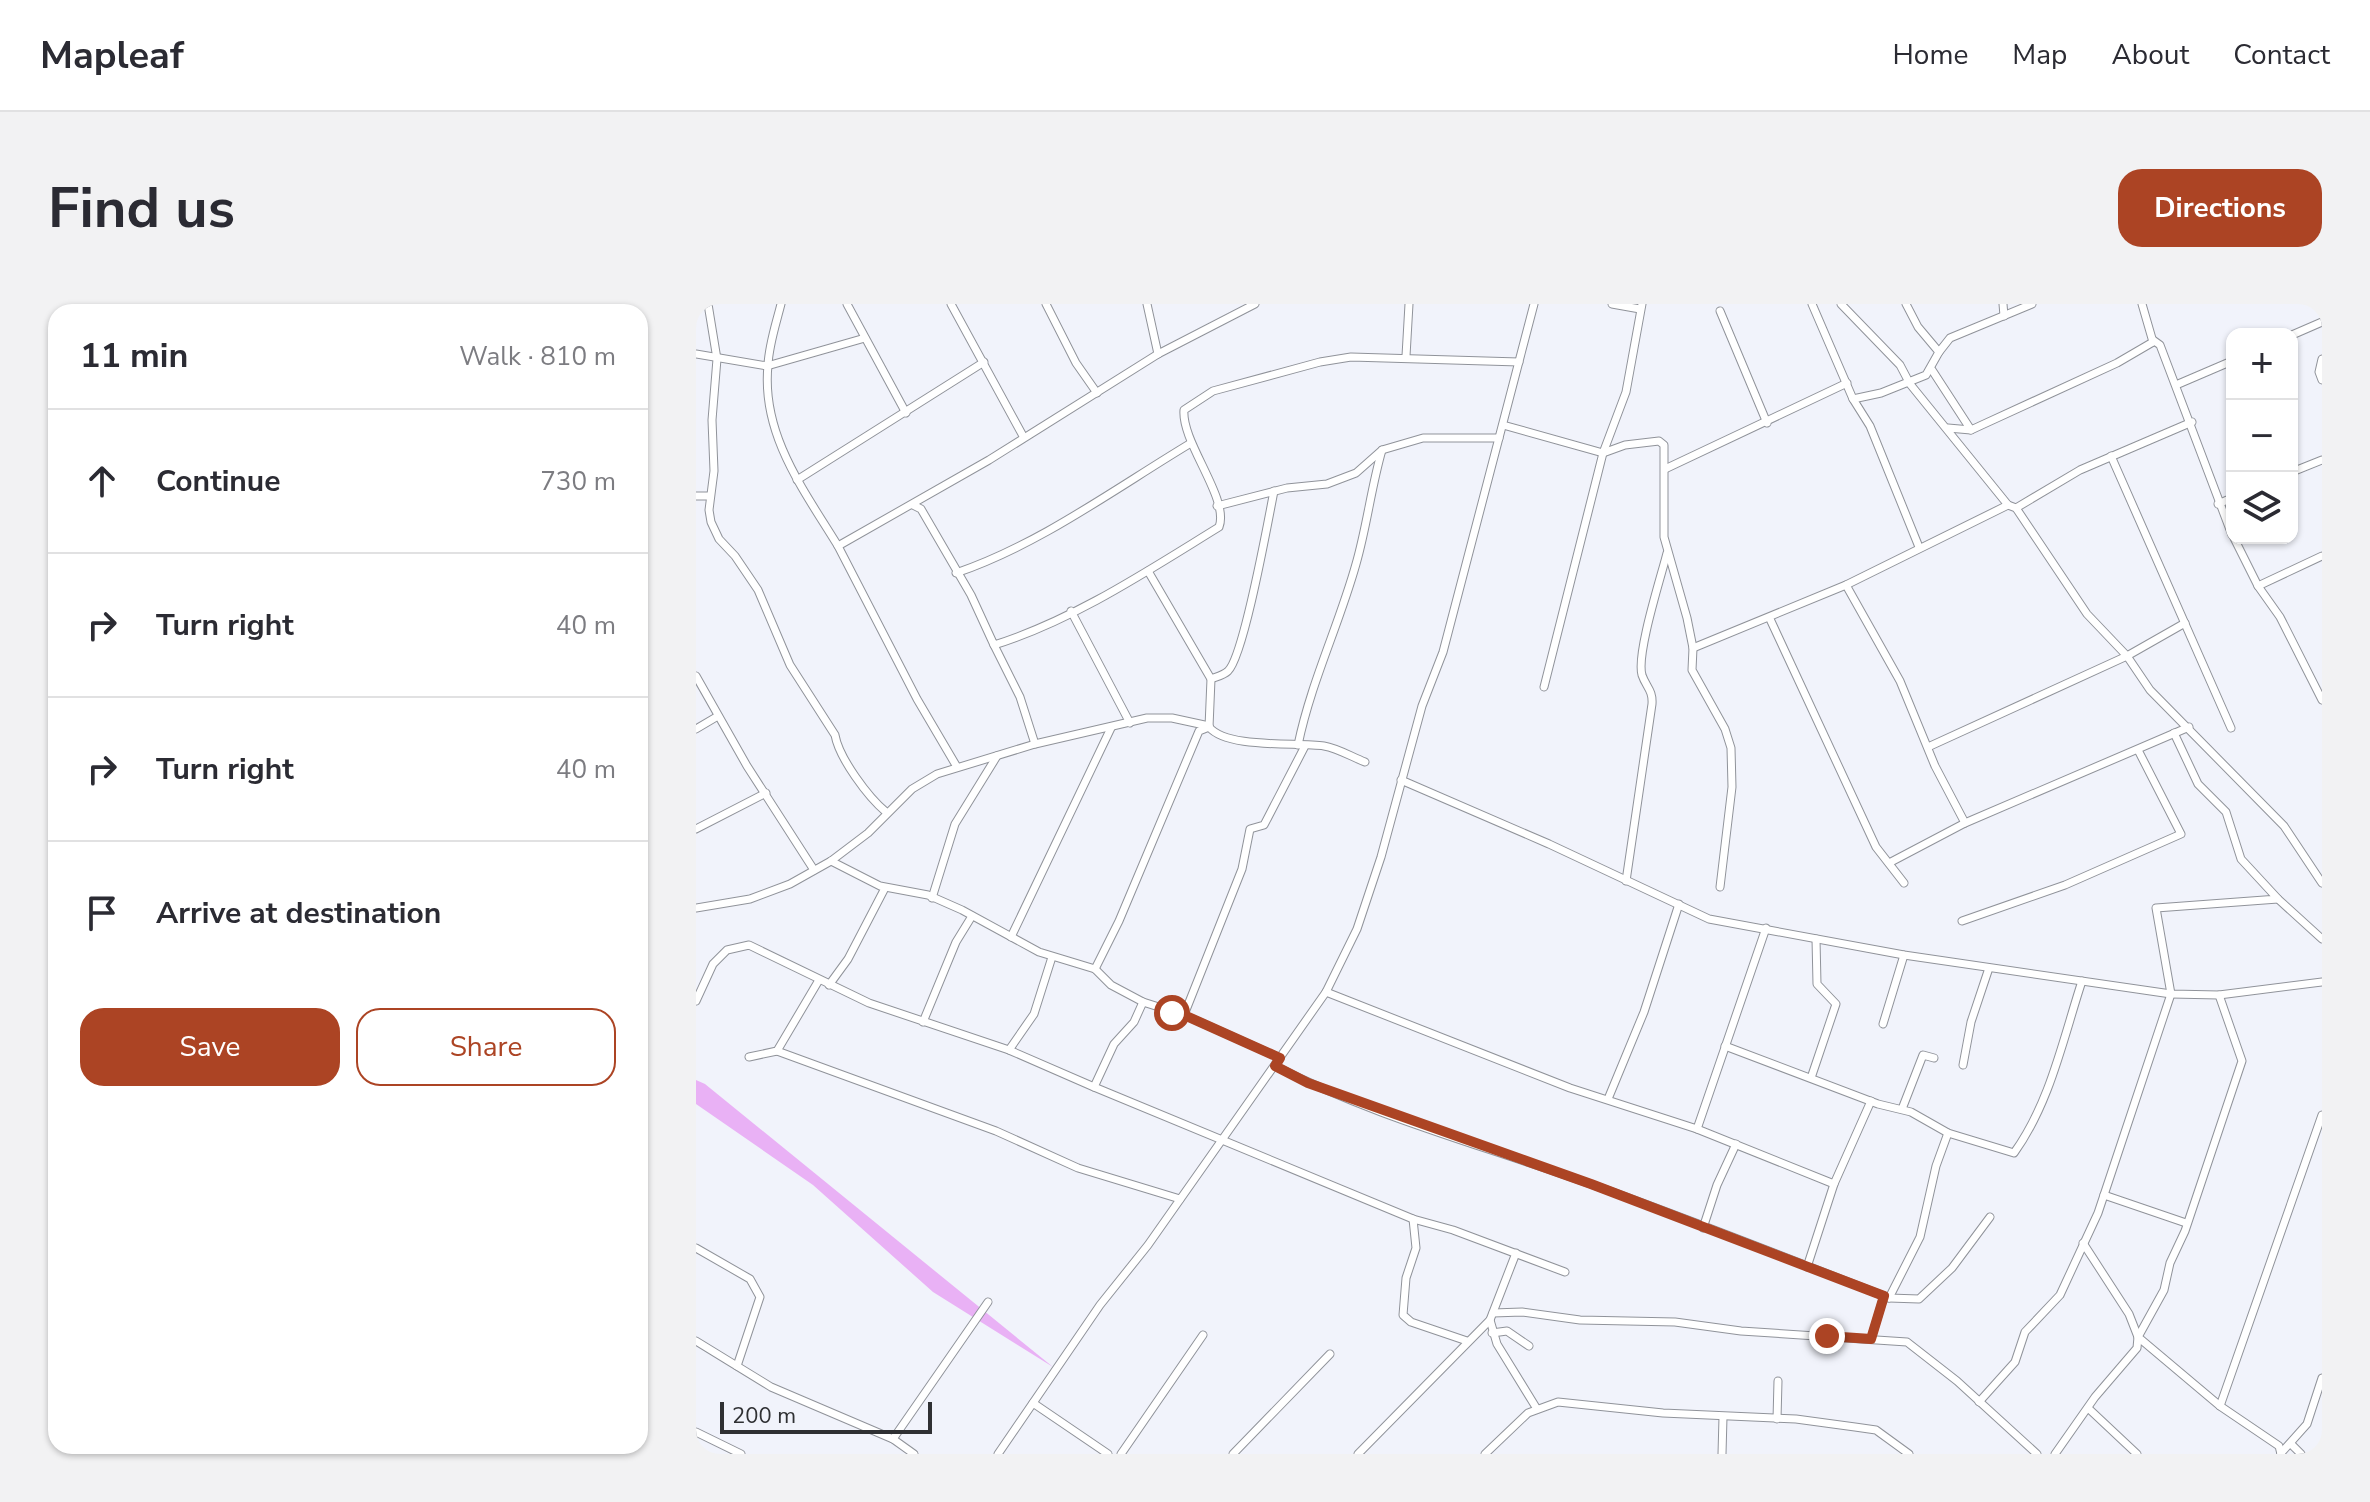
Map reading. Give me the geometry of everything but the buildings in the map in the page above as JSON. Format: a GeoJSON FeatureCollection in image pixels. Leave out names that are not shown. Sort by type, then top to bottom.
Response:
{"type":"FeatureCollection","features":[{"type":"Feature","properties":{"kind":"street"},"geometry":{"type":"LineString","coordinates":[[708,304],[717,359],[712,420],[714,471],[710,496],[711,522],[719,539],[735,556],[762,598],[790,665],[835,735],[837,748],[868,794],[886,812]]}},
{"type":"Feature","properties":{"kind":"street"},"geometry":{"type":"LineString","coordinates":[[781,304],[767,366],[769,414],[774,434],[957,767]]}},
{"type":"Feature","properties":{"kind":"street"},"geometry":{"type":"LineString","coordinates":[[847,304],[906,413]]}},
{"type":"Feature","properties":{"kind":"street"},"geometry":{"type":"LineString","coordinates":[[951,304],[1023,436]]}},
{"type":"Feature","properties":{"kind":"street"},"geometry":{"type":"LineString","coordinates":[[1046,304],[1076,363],[1097,393]]}},
{"type":"Feature","properties":{"kind":"street"},"geometry":{"type":"LineString","coordinates":[[1147,304],[1158,354]]}},
{"type":"Feature","properties":{"kind":"street"},"geometry":{"type":"LineString","coordinates":[[838,546],[913,505],[1158,354],[1255,304]]}},
{"type":"Feature","properties":{"kind":"street"},"geometry":{"type":"LineString","coordinates":[[1406,356],[1409,304]]}},
{"type":"Feature","properties":{"kind":"street"},"geometry":{"type":"LineString","coordinates":[[998,1454],[1100,1305],[1221,1143],[1326,992],[1357,929],[1422,706],[1443,652],[1534,304]]}},
{"type":"Feature","properties":{"kind":"street"},"geometry":{"type":"LineString","coordinates":[[1544,687],[1603,453],[1626,392],[1637,346],[1641,307],[1612,304]]}},
{"type":"Feature","properties":{"kind":"street"},"geometry":{"type":"LineString","coordinates":[[1812,304],[1853,399],[1870,426],[1919,547]]}},
{"type":"Feature","properties":{"kind":"street"},"geometry":{"type":"LineString","coordinates":[[1841,304],[1900,365],[1910,384],[2012,507],[2071,593],[2127,656],[2150,690],[2284,826],[2321,880]]}},
{"type":"Feature","properties":{"kind":"street"},"geometry":{"type":"LineString","coordinates":[[1906,304],[1918,327],[1939,352]]}},
{"type":"Feature","properties":{"kind":"street"},"geometry":{"type":"LineString","coordinates":[[2003,304],[2004,316]]}},
{"type":"Feature","properties":{"kind":"street"},"geometry":{"type":"LineString","coordinates":[[1853,399],[1910,384],[1932,370],[1939,352],[1950,338],[2032,304]]}},
{"type":"Feature","properties":{"kind":"street"},"geometry":{"type":"LineString","coordinates":[[2142,304],[2153,342]]}},
{"type":"Feature","properties":{"kind":"street"},"geometry":{"type":"LineString","coordinates":[[1720,311],[1767,423]]}},
{"type":"Feature","properties":{"kind":"street"},"geometry":{"type":"LineString","coordinates":[[2298,332],[2322,322]]}},
{"type":"Feature","properties":{"kind":"street"},"geometry":{"type":"LineString","coordinates":[[696,354],[767,366],[865,338]]}},
{"type":"Feature","properties":{"kind":"street"},"geometry":{"type":"LineString","coordinates":[[1948,428],[1971,430],[2117,363],[2153,342],[2153,339],[2160,345],[2192,422],[2226,521]]}},
{"type":"Feature","properties":{"kind":"street"},"geometry":{"type":"LineString","coordinates":[[994,645],[1071,611],[1148,571],[1222,524],[1209,477],[1183,423],[1184,410],[1213,391],[1320,362],[1406,356],[1519,362]]}},
{"type":"Feature","properties":{"kind":"street"},"geometry":{"type":"LineString","coordinates":[[2322,359],[2319,372],[2322,380]]}},
{"type":"Feature","properties":{"kind":"street"},"geometry":{"type":"LineString","coordinates":[[797,480],[984,362]]}},
{"type":"Feature","properties":{"kind":"street"},"geometry":{"type":"LineString","coordinates":[[2176,385],[2226,364]]}},
{"type":"Feature","properties":{"kind":"street"},"geometry":{"type":"LineString","coordinates":[[1932,370],[1971,430]]}},
{"type":"Feature","properties":{"kind":"street"},"geometry":{"type":"LineString","coordinates":[[1665,469],[1847,383]]}},
{"type":"Feature","properties":{"kind":"street"},"geometry":{"type":"LineString","coordinates":[[1693,648],[1770,619],[1846,585],[1919,547],[2012,507],[2080,470],[2192,422]]}},
{"type":"Feature","properties":{"kind":"street"},"geometry":{"type":"LineString","coordinates":[[1503,425],[1603,453],[1625,445],[1659,441],[1664,445],[1664,537],[1693,648],[1692,670],[1725,729],[1731,748],[1732,787],[1720,887]]}},
{"type":"Feature","properties":{"kind":"street"},"geometry":{"type":"LineString","coordinates":[[1217,506],[1274,491],[1343,479],[1356,473],[1382,450],[1423,438],[1499,438]]}},
{"type":"Feature","properties":{"kind":"street"},"geometry":{"type":"LineString","coordinates":[[956,573],[984,563],[1066,519],[1191,443]]}},
{"type":"Feature","properties":{"kind":"street"},"geometry":{"type":"LineString","coordinates":[[1184,1015],[1242,869],[1250,829],[1264,825],[1302,745],[1311,690],[1356,566],[1367,503],[1382,450]]}},
{"type":"Feature","properties":{"kind":"street"},"geometry":{"type":"LineString","coordinates":[[2111,456],[2231,728]]}},
{"type":"Feature","properties":{"kind":"street"},"geometry":{"type":"LineString","coordinates":[[2298,470],[2322,460]]}},
{"type":"Feature","properties":{"kind":"street"},"geometry":{"type":"LineString","coordinates":[[1211,679],[1227,671],[1233,662],[1250,605],[1274,491]]}},
{"type":"Feature","properties":{"kind":"street"},"geometry":{"type":"LineString","coordinates":[[696,496],[710,496]]}},
{"type":"Feature","properties":{"kind":"street"},"geometry":{"type":"LineString","coordinates":[[2218,504],[2226,501]]}},
{"type":"Feature","properties":{"kind":"street"},"geometry":{"type":"LineString","coordinates":[[913,505],[921,509],[971,595],[1020,697],[1035,744]]}},
{"type":"Feature","properties":{"kind":"street"},"geometry":{"type":"LineString","coordinates":[[2237,544],[2258,586],[2280,617],[2322,700]]}},
{"type":"Feature","properties":{"kind":"street"},"geometry":{"type":"LineString","coordinates":[[1626,881],[1653,692],[1642,675],[1643,655],[1668,551]]}},
{"type":"Feature","properties":{"kind":"street"},"geometry":{"type":"LineString","coordinates":[[2258,586],[2322,556]]}},
{"type":"Feature","properties":{"kind":"street"},"geometry":{"type":"LineString","coordinates":[[1148,571],[1211,679],[1209,726],[1215,734]]}},
{"type":"Feature","properties":{"kind":"street"},"geometry":{"type":"LineString","coordinates":[[1846,585],[1900,681],[1955,808],[1965,823]]}},
{"type":"Feature","properties":{"kind":"street"},"geometry":{"type":"LineString","coordinates":[[1071,611],[1130,723]]}},
{"type":"Feature","properties":{"kind":"street"},"geometry":{"type":"LineString","coordinates":[[1770,619],[1876,847],[1904,883]]}},
{"type":"Feature","properties":{"kind":"street"},"geometry":{"type":"LineString","coordinates":[[1928,747],[2127,656],[2185,623]]}},
{"type":"Feature","properties":{"kind":"street"},"geometry":{"type":"LineString","coordinates":[[696,676],[814,870]]}},
{"type":"Feature","properties":{"kind":"street"},"geometry":{"type":"LineString","coordinates":[[696,729],[718,716]]}},
{"type":"Feature","properties":{"kind":"street"},"geometry":{"type":"LineString","coordinates":[[696,908],[750,899],[790,884],[831,861],[868,833],[886,812],[927,779],[957,767],[1035,744],[1130,723],[1163,718],[1209,726]]}},
{"type":"Feature","properties":{"kind":"street"},"geometry":{"type":"LineString","coordinates":[[1095,969],[1166,813],[1194,735],[1209,727],[1215,734],[1326,746],[1365,762]]}},
{"type":"Feature","properties":{"kind":"street"},"geometry":{"type":"LineString","coordinates":[[1889,863],[1965,823],[2189,727]]}},
{"type":"Feature","properties":{"kind":"street"},"geometry":{"type":"LineString","coordinates":[[1011,937],[1111,728]]}},
{"type":"Feature","properties":{"kind":"street"},"geometry":{"type":"LineString","coordinates":[[2174,733],[2198,784],[2226,812],[2241,859],[2278,899],[2322,939]]}},
{"type":"Feature","properties":{"kind":"street"},"geometry":{"type":"LineString","coordinates":[[1962,921],[2065,885],[2181,834],[2138,750]]}},
{"type":"Feature","properties":{"kind":"street"},"geometry":{"type":"LineString","coordinates":[[932,898],[955,824],[997,756]]}},
{"type":"Feature","properties":{"kind":"street"},"geometry":{"type":"LineString","coordinates":[[1401,780],[1549,844],[1709,919],[1904,955],[2171,994],[2219,995],[2322,982]]}},
{"type":"Feature","properties":{"kind":"street"},"geometry":{"type":"LineString","coordinates":[[696,829],[766,793]]}},
{"type":"Feature","properties":{"kind":"street"},"geometry":{"type":"LineString","coordinates":[[831,861],[885,888],[932,898],[1052,957],[1095,969],[1111,985],[1143,1002],[1184,1015],[1280,1058]]}},
{"type":"Feature","properties":{"kind":"street"},"geometry":{"type":"LineString","coordinates":[[829,985],[848,959],[885,888]]}},
{"type":"Feature","properties":{"kind":"street"},"geometry":{"type":"LineString","coordinates":[[1979,1402],[2015,1362],[2025,1332],[2060,1295],[2104,1195],[2171,994],[2156,908],[2278,899]]}},
{"type":"Feature","properties":{"kind":"street"},"geometry":{"type":"LineString","coordinates":[[1608,1099],[1644,1012],[1679,904]]}},
{"type":"Feature","properties":{"kind":"street"},"geometry":{"type":"LineString","coordinates":[[923,1022],[956,942],[972,916]]}},
{"type":"Feature","properties":{"kind":"street"},"geometry":{"type":"LineString","coordinates":[[1697,1129],[1766,928]]}},
{"type":"Feature","properties":{"kind":"street"},"geometry":{"type":"LineString","coordinates":[[1811,1078],[1836,1004],[1817,984],[1816,939]]}},
{"type":"Feature","properties":{"kind":"street"},"geometry":{"type":"LineString","coordinates":[[696,1001],[713,964],[735,947],[749,945],[829,985],[923,1022],[1009,1050],[1172,1118],[1221,1143],[1413,1219],[1565,1272]]}},
{"type":"Feature","properties":{"kind":"street"},"geometry":{"type":"LineString","coordinates":[[1883,1024],[1904,955]]}},
{"type":"Feature","properties":{"kind":"street"},"geometry":{"type":"LineString","coordinates":[[1009,1050],[1034,1014],[1052,957]]}},
{"type":"Feature","properties":{"kind":"street"},"geometry":{"type":"LineString","coordinates":[[1963,1065],[1971,1022],[1989,968]]}},
{"type":"Feature","properties":{"kind":"street"},"geometry":{"type":"LineString","coordinates":[[777,1051],[819,980]]}},
{"type":"Feature","properties":{"kind":"street"},"geometry":{"type":"LineString","coordinates":[[1725,1046],[1871,1101],[1902,1109],[1948,1133],[2014,1153],[2031,1129],[2048,1086],[2082,981]]}},
{"type":"Feature","properties":{"kind":"street"},"geometry":{"type":"LineString","coordinates":[[1326,992],[1570,1088],[1697,1129],[1834,1184]]}},
{"type":"Feature","properties":{"kind":"street"},"geometry":{"type":"LineString","coordinates":[[2055,1454],[2137,1348],[2138,1337],[2164,1290],[2242,1061],[2219,995]]}},
{"type":"Feature","properties":{"kind":"street"},"geometry":{"type":"LineString","coordinates":[[1094,1087],[1114,1044],[1134,1022],[1143,1002]]}},
{"type":"Feature","properties":{"kind":"street"},"geometry":{"type":"LineString","coordinates":[[749,1057],[777,1051],[996,1131],[1078,1168],[1180,1199]]}},
{"type":"Feature","properties":{"kind":"street"},"geometry":{"type":"LineString","coordinates":[[1902,1109],[1923,1055],[1934,1058]]}},
{"type":"Feature","properties":{"kind":"street"},"geometry":{"type":"LineString","coordinates":[[1275,1066],[1365,1105],[1591,1184],[1886,1297],[1919,1299],[1952,1268],[1990,1217]]}},
{"type":"Feature","properties":{"kind":"street"},"geometry":{"type":"LineString","coordinates":[[1807,1267],[1834,1184],[1871,1101]]}},
{"type":"Feature","properties":{"kind":"street"},"geometry":{"type":"LineString","coordinates":[[2220,1406],[2322,1115]]}},
{"type":"Feature","properties":{"kind":"street"},"geometry":{"type":"LineString","coordinates":[[1871,1339],[1886,1297],[1925,1224],[1936,1166],[1948,1133]]}},
{"type":"Feature","properties":{"kind":"street"},"geometry":{"type":"LineString","coordinates":[[1703,1228],[1717,1185],[1736,1144]]}},
{"type":"Feature","properties":{"kind":"street"},"geometry":{"type":"LineString","coordinates":[[2104,1195],[2186,1223]]}},
{"type":"Feature","properties":{"kind":"street"},"geometry":{"type":"LineString","coordinates":[[1413,1219],[1416,1248],[1406,1278],[1403,1315],[1411,1322],[1467,1341]]}},
{"type":"Feature","properties":{"kind":"street"},"geometry":{"type":"LineString","coordinates":[[2083,1243],[2129,1314],[2138,1337],[2220,1406],[2279,1446],[2281,1453],[2307,1424],[2322,1378]]}},
{"type":"Feature","properties":{"kind":"street"},"geometry":{"type":"LineString","coordinates":[[696,1248],[750,1279],[760,1297],[737,1366]]}},
{"type":"Feature","properties":{"kind":"street"},"geometry":{"type":"LineString","coordinates":[[1358,1454],[1491,1316],[1516,1253]]}},
{"type":"Feature","properties":{"kind":"street"},"geometry":{"type":"LineString","coordinates":[[893,1439],[988,1302]]}},
{"type":"Feature","properties":{"kind":"street"},"geometry":{"type":"LineString","coordinates":[[1491,1316],[1522,1312],[1580,1320],[1675,1322],[1741,1331],[1907,1342],[2037,1454]]}},
{"type":"Feature","properties":{"kind":"street"},"geometry":{"type":"LineString","coordinates":[[1491,1316],[1492,1333],[1537,1409]]}},
{"type":"Feature","properties":{"kind":"street"},"geometry":{"type":"LineString","coordinates":[[1492,1333],[1507,1331],[1529,1346]]}},
{"type":"Feature","properties":{"kind":"street"},"geometry":{"type":"LineString","coordinates":[[1121,1454],[1203,1335]]}},
{"type":"Feature","properties":{"kind":"street"},"geometry":{"type":"LineString","coordinates":[[696,1341],[817,1408],[893,1439],[914,1454]]}},
{"type":"Feature","properties":{"kind":"street"},"geometry":{"type":"LineString","coordinates":[[1233,1454],[1330,1354]]}},
{"type":"Feature","properties":{"kind":"street"},"geometry":{"type":"LineString","coordinates":[[1777,1419],[1778,1381]]}},
{"type":"Feature","properties":{"kind":"street"},"geometry":{"type":"LineString","coordinates":[[1485,1454],[1518,1421],[1537,1409],[1558,1402],[1876,1430],[1909,1454]]}},
{"type":"Feature","properties":{"kind":"street"},"geometry":{"type":"LineString","coordinates":[[1033,1403],[1108,1454]]}},
{"type":"Feature","properties":{"kind":"street"},"geometry":{"type":"LineString","coordinates":[[2088,1408],[2137,1454]]}},
{"type":"Feature","properties":{"kind":"street"},"geometry":{"type":"LineString","coordinates":[[1722,1454],[1723,1417]]}},
{"type":"Feature","properties":{"kind":"street"},"geometry":{"type":"LineString","coordinates":[[696,1432],[741,1454]]}},
{"type":"Feature","properties":{"kind":"street"},"geometry":{"type":"LineString","coordinates":[[2291,1444],[2301,1454]]}},
{"type":"Feature","properties":{"kind":"shaded area"},"geometry":{"type":"Polygon","coordinates":[[[696,1080],[705,1084],[1053,1367],[933,1292],[813,1185],[696,1104],[696,1080]]]}},
{"type":"Feature","properties":{"kind":"route"},"geometry":{"type":"LineString","coordinates":[[1172,1013],[1184,1015],[1236,1041],[1280,1058],[1275,1066],[1308,1083],[1591,1184],[1884,1296],[1871,1339],[1827,1336]]}}]}
